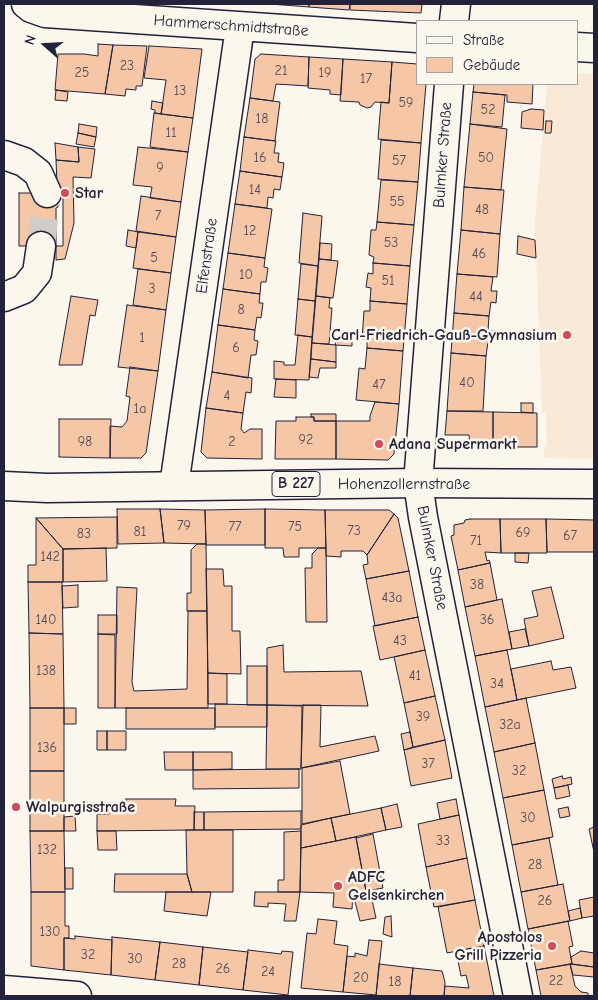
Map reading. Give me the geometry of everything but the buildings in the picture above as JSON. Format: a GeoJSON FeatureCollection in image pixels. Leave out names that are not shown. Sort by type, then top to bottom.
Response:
{"type":"FeatureCollection","features":[{"type":"Feature","properties":{"kind":"street"},"geometry":{"type":"LineString","coordinates":[[454,20],[456,4]]}},
{"type":"Feature","properties":{"kind":"street","name":"Hammerschmidtstraße"},"geometry":{"type":"LineString","coordinates":[[36,8],[240,27],[416,38]]}},
{"type":"Feature","properties":{"kind":"street","name":"Elfenstraße"},"geometry":{"type":"LineString","coordinates":[[174,486],[240,27]]}},
{"type":"Feature","properties":{"kind":"street"},"geometry":{"type":"LineString","coordinates":[[578,47],[594,48]]}},
{"type":"Feature","properties":{"kind":"street","name":"Bulmker Straße"},"geometry":{"type":"LineString","coordinates":[[449,85],[418,483],[518,996]]}},
{"type":"Feature","properties":{"kind":"street"},"geometry":{"type":"LineString","coordinates":[[4,155],[24,162],[38,172],[47,193]]}},
{"type":"Feature","properties":{"kind":"street"},"geometry":{"type":"LineString","coordinates":[[4,297],[24,289],[37,273],[41,246]]}},
{"type":"Feature","properties":{"kind":"street","name":"Hohenzollernstraße"},"geometry":{"type":"LineString","coordinates":[[4,486],[47,488],[418,483],[594,484]]}},
{"type":"Feature","properties":{"kind":"street"},"geometry":{"type":"LineString","coordinates":[[4,990],[77,996]]}},
{"type":"Feature","properties":{"kind":"shaded area","name":"Carl-Friedrich-Gauß-Gymnasium"},"geometry":{"type":"Polygon","coordinates":[[[578,73],[594,74],[594,459],[544,458],[544,447],[547,447],[546,412],[542,412],[535,222],[547,85],[578,85],[578,73]]]}},
{"type":"Feature","properties":{"kind":"tunnel"},"geometry":{"type":"LineString","coordinates":[[41,246],[47,193]]}},
{"type":"Feature","properties":{"kind":"place","name":"Star"},"geometry":{"type":"Point","coordinates":[65,193]}},
{"type":"Feature","properties":{"kind":"place","name":"Carl-Friedrich-Gauß-Gymnasium"},"geometry":{"type":"Point","coordinates":[567,335]}},
{"type":"Feature","properties":{"kind":"place","name":"Adana Supermarkt"},"geometry":{"type":"Point","coordinates":[379,444]}},
{"type":"Feature","properties":{"kind":"place","name":"Walpurgisstraße"},"geometry":{"type":"Point","coordinates":[16,807]}},
{"type":"Feature","properties":{"kind":"place","name":"ADFC Gelsenkirchen"},"geometry":{"type":"Point","coordinates":[338,886]}},
{"type":"Feature","properties":{"kind":"place","name":"Apostolos Grill Pizzeria"},"geometry":{"type":"Point","coordinates":[552,946]}}]}
